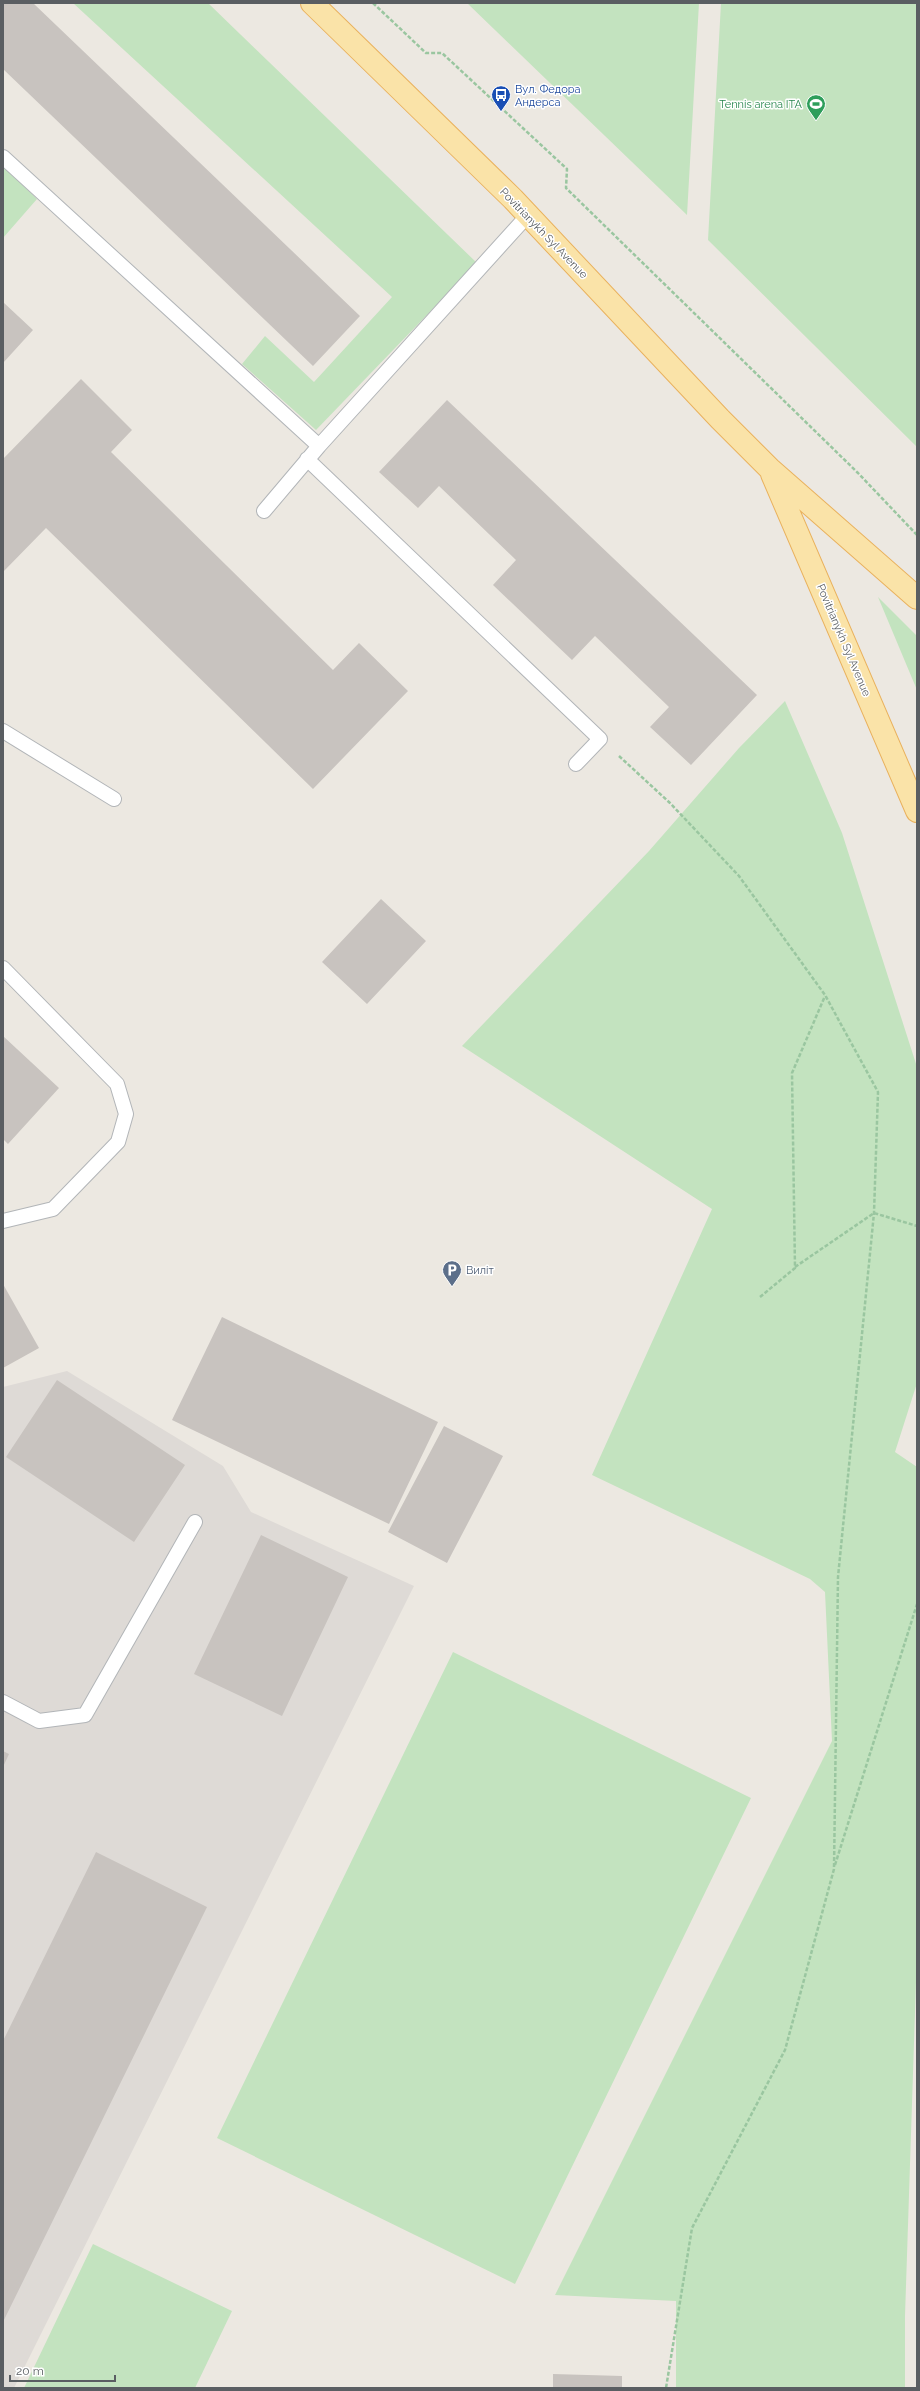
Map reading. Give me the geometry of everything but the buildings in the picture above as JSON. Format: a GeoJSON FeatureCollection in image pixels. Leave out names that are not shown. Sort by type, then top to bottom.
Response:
{"type":"FeatureCollection","features":[{"type":"Feature","properties":{"kind":"main road","name":"Povitrianykh Syl Avenue"},"geometry":{"type":"LineString","coordinates":[[312,3],[528,215],[720,419],[770,469],[917,598]]}},
{"type":"Feature","properties":{"kind":"main road","name":"Povitrianykh Syl Avenue"},"geometry":{"type":"LineString","coordinates":[[770,469],[917,812]]}},
{"type":"Feature","properties":{"kind":"lane"},"geometry":{"type":"LineString","coordinates":[[3,157],[318,446]]}},
{"type":"Feature","properties":{"kind":"lane"},"geometry":{"type":"LineString","coordinates":[[264,511],[318,446],[528,215]]}},
{"type":"Feature","properties":{"kind":"lane"},"geometry":{"type":"LineString","coordinates":[[307,459],[600,738],[576,764]]}},
{"type":"Feature","properties":{"kind":"lane"},"geometry":{"type":"LineString","coordinates":[[3,731],[114,799]]}},
{"type":"Feature","properties":{"kind":"lane"},"geometry":{"type":"LineString","coordinates":[[3,968],[117,1084],[126,1114],[118,1142],[53,1209],[3,1221]]}},
{"type":"Feature","properties":{"kind":"lane"},"geometry":{"type":"LineString","coordinates":[[3,1702],[40,1721],[85,1715],[195,1522]]}},
{"type":"Feature","properties":{"kind":"path"},"geometry":{"type":"LineString","coordinates":[[373,3],[426,53],[442,52],[567,169],[566,188],[858,473],[917,535]]}},
{"type":"Feature","properties":{"kind":"path"},"geometry":{"type":"LineString","coordinates":[[600,738],[670,803],[739,876],[825,996],[878,1092],[874,1213],[838,1577],[834,1869]]}},
{"type":"Feature","properties":{"kind":"path"},"geometry":{"type":"LineString","coordinates":[[795,1268],[792,1073],[825,996]]}},
{"type":"Feature","properties":{"kind":"path"},"geometry":{"type":"LineString","coordinates":[[874,1213],[917,1226]]}},
{"type":"Feature","properties":{"kind":"path"},"geometry":{"type":"LineString","coordinates":[[760,1297],[795,1268],[874,1213]]}},
{"type":"Feature","properties":{"kind":"path"},"geometry":{"type":"LineString","coordinates":[[666,2388],[692,2228],[785,2050],[834,1869],[917,1604]]}},
{"type":"Feature","properties":{"kind":"shaded area"},"geometry":{"type":"Polygon","coordinates":[[[67,1371],[223,1466],[251,1512],[414,1586],[14,2388],[3,2388],[3,1387],[67,1371]]]}},
{"type":"Feature","properties":{"kind":"green space"},"geometry":{"type":"Polygon","coordinates":[[[73,3],[208,3],[477,263],[316,430],[242,364],[265,336],[314,382],[392,297],[73,3]]]}},
{"type":"Feature","properties":{"kind":"green space"},"geometry":{"type":"Polygon","coordinates":[[[467,3],[699,3],[687,215],[467,3]]]}},
{"type":"Feature","properties":{"kind":"green space","name":"Tennis arena ITA"},"geometry":{"type":"Polygon","coordinates":[[[721,3],[917,3],[917,447],[708,240],[721,3]]]}},
{"type":"Feature","properties":{"kind":"green space"},"geometry":{"type":"Polygon","coordinates":[[[3,166],[37,199],[3,238],[3,166]]]}},
{"type":"Feature","properties":{"kind":"green space"},"geometry":{"type":"Polygon","coordinates":[[[878,597],[917,636],[917,690],[878,597]]]}},
{"type":"Feature","properties":{"kind":"green space"},"geometry":{"type":"Polygon","coordinates":[[[785,701],[842,833],[917,1067],[917,1383],[895,1452],[917,1467],[917,1952],[905,2316],[905,2388],[676,2388],[676,2301],[555,2295],[832,1741],[825,1592],[810,1579],[592,1475],[712,1209],[462,1046],[649,851],[739,748],[785,701]]]}},
{"type":"Feature","properties":{"kind":"green space"},"geometry":{"type":"Polygon","coordinates":[[[453,1652],[751,1798],[515,2284],[217,2138],[453,1652]]]}},
{"type":"Feature","properties":{"kind":"green space"},"geometry":{"type":"Polygon","coordinates":[[[93,2244],[232,2311],[195,2388],[24,2388],[93,2244]]]}},
{"type":"Feature","properties":{"kind":"place","name":"Вул. Федора Андерса"},"geometry":{"type":"Point","coordinates":[501,112]}},
{"type":"Feature","properties":{"kind":"place","name":"Tennis arena ITA"},"geometry":{"type":"Point","coordinates":[816,121]}},
{"type":"Feature","properties":{"kind":"place","name":"Виліт"},"geometry":{"type":"Point","coordinates":[452,1287]}}]}
